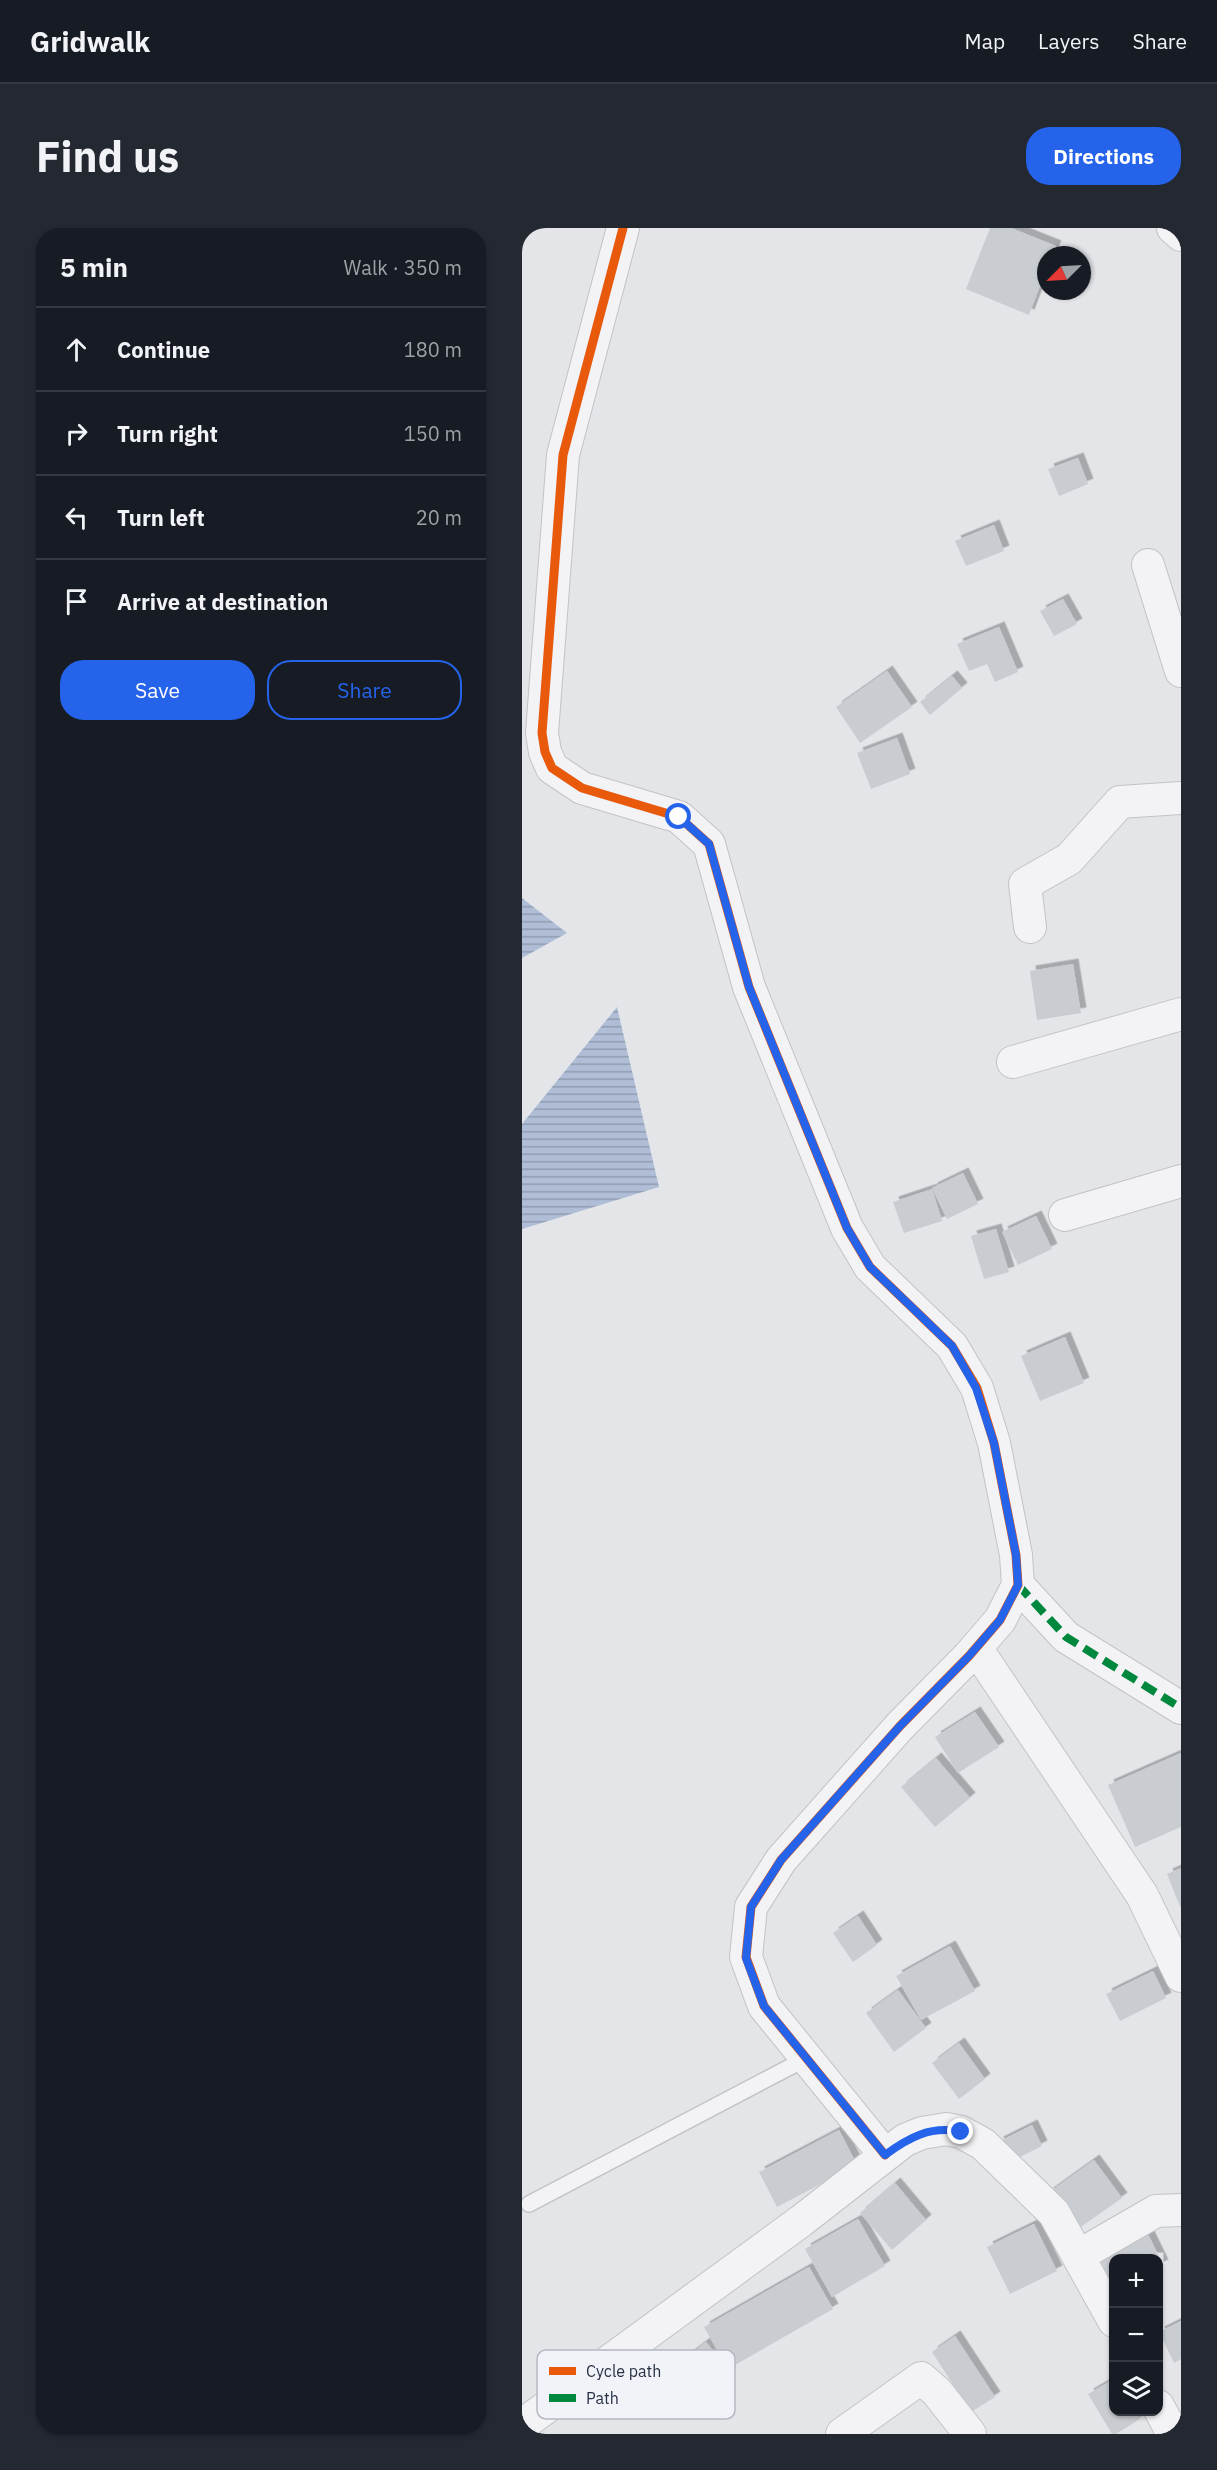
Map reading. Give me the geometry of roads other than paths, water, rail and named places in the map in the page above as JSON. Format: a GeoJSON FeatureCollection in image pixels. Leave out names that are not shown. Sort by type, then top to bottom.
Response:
{"type":"FeatureCollection","features":[{"type":"Feature","properties":{"kind":"street"},"geometry":{"type":"LineString","coordinates":[[622,228],[563,455],[542,733],[545,752],[552,768],[582,788],[679,817],[709,844],[749,987],[847,1228],[870,1267],[952,1346],[976,1388],[994,1443],[1016,1555],[1018,1585],[1000,1620],[900,1726],[781,1860],[751,1907],[746,1958],[764,2006],[885,2155]]}},
{"type":"Feature","properties":{"kind":"street"},"geometry":{"type":"LineString","coordinates":[[1173,228],[1181,235]]}},
{"type":"Feature","properties":{"kind":"street"},"geometry":{"type":"LineString","coordinates":[[1148,565],[1181,671]]}},
{"type":"Feature","properties":{"kind":"street"},"geometry":{"type":"LineString","coordinates":[[1030,927],[1025,884],[1069,859],[1120,802],[1181,798]]}},
{"type":"Feature","properties":{"kind":"street"},"geometry":{"type":"LineString","coordinates":[[1013,1062],[1181,1014]]}},
{"type":"Feature","properties":{"kind":"street"},"geometry":{"type":"LineString","coordinates":[[1065,1215],[1181,1181]]}},
{"type":"Feature","properties":{"kind":"street"},"geometry":{"type":"LineString","coordinates":[[1018,1585],[1066,1637],[1181,1708]]}},
{"type":"Feature","properties":{"kind":"street"},"geometry":{"type":"LineString","coordinates":[[976,1648],[1142,1895],[1181,1976]]}},
{"type":"Feature","properties":{"kind":"street"},"geometry":{"type":"LineString","coordinates":[[625,2350],[801,2221],[905,2140],[922,2133],[946,2128],[961,2132],[983,2144],[1054,2213],[1109,2314]]}},
{"type":"Feature","properties":{"kind":"street"},"geometry":{"type":"LineString","coordinates":[[1078,2256],[1156,2211],[1181,2210]]}},
{"type":"Feature","properties":{"kind":"street"},"geometry":{"type":"LineString","coordinates":[[842,2434],[921,2378],[937,2392],[970,2434]]}},
{"type":"Feature","properties":{"kind":"street"},"geometry":{"type":"LineString","coordinates":[[522,2425],[537,2414]]}},
{"type":"Feature","properties":{"kind":"street"},"geometry":{"type":"LineString","coordinates":[[1163,2415],[1173,2434]]}},
{"type":"Feature","properties":{"kind":"lane"},"geometry":{"type":"LineString","coordinates":[[529,2204],[807,2058]]}},
{"type":"Feature","properties":{"kind":"water"},"geometry":{"type":"Polygon","coordinates":[[[522,898],[567,933],[522,958],[522,898]]]}},
{"type":"Feature","properties":{"kind":"water"},"geometry":{"type":"Polygon","coordinates":[[[617,1007],[659,1187],[522,1229],[522,1124],[617,1007]]]}}]}
